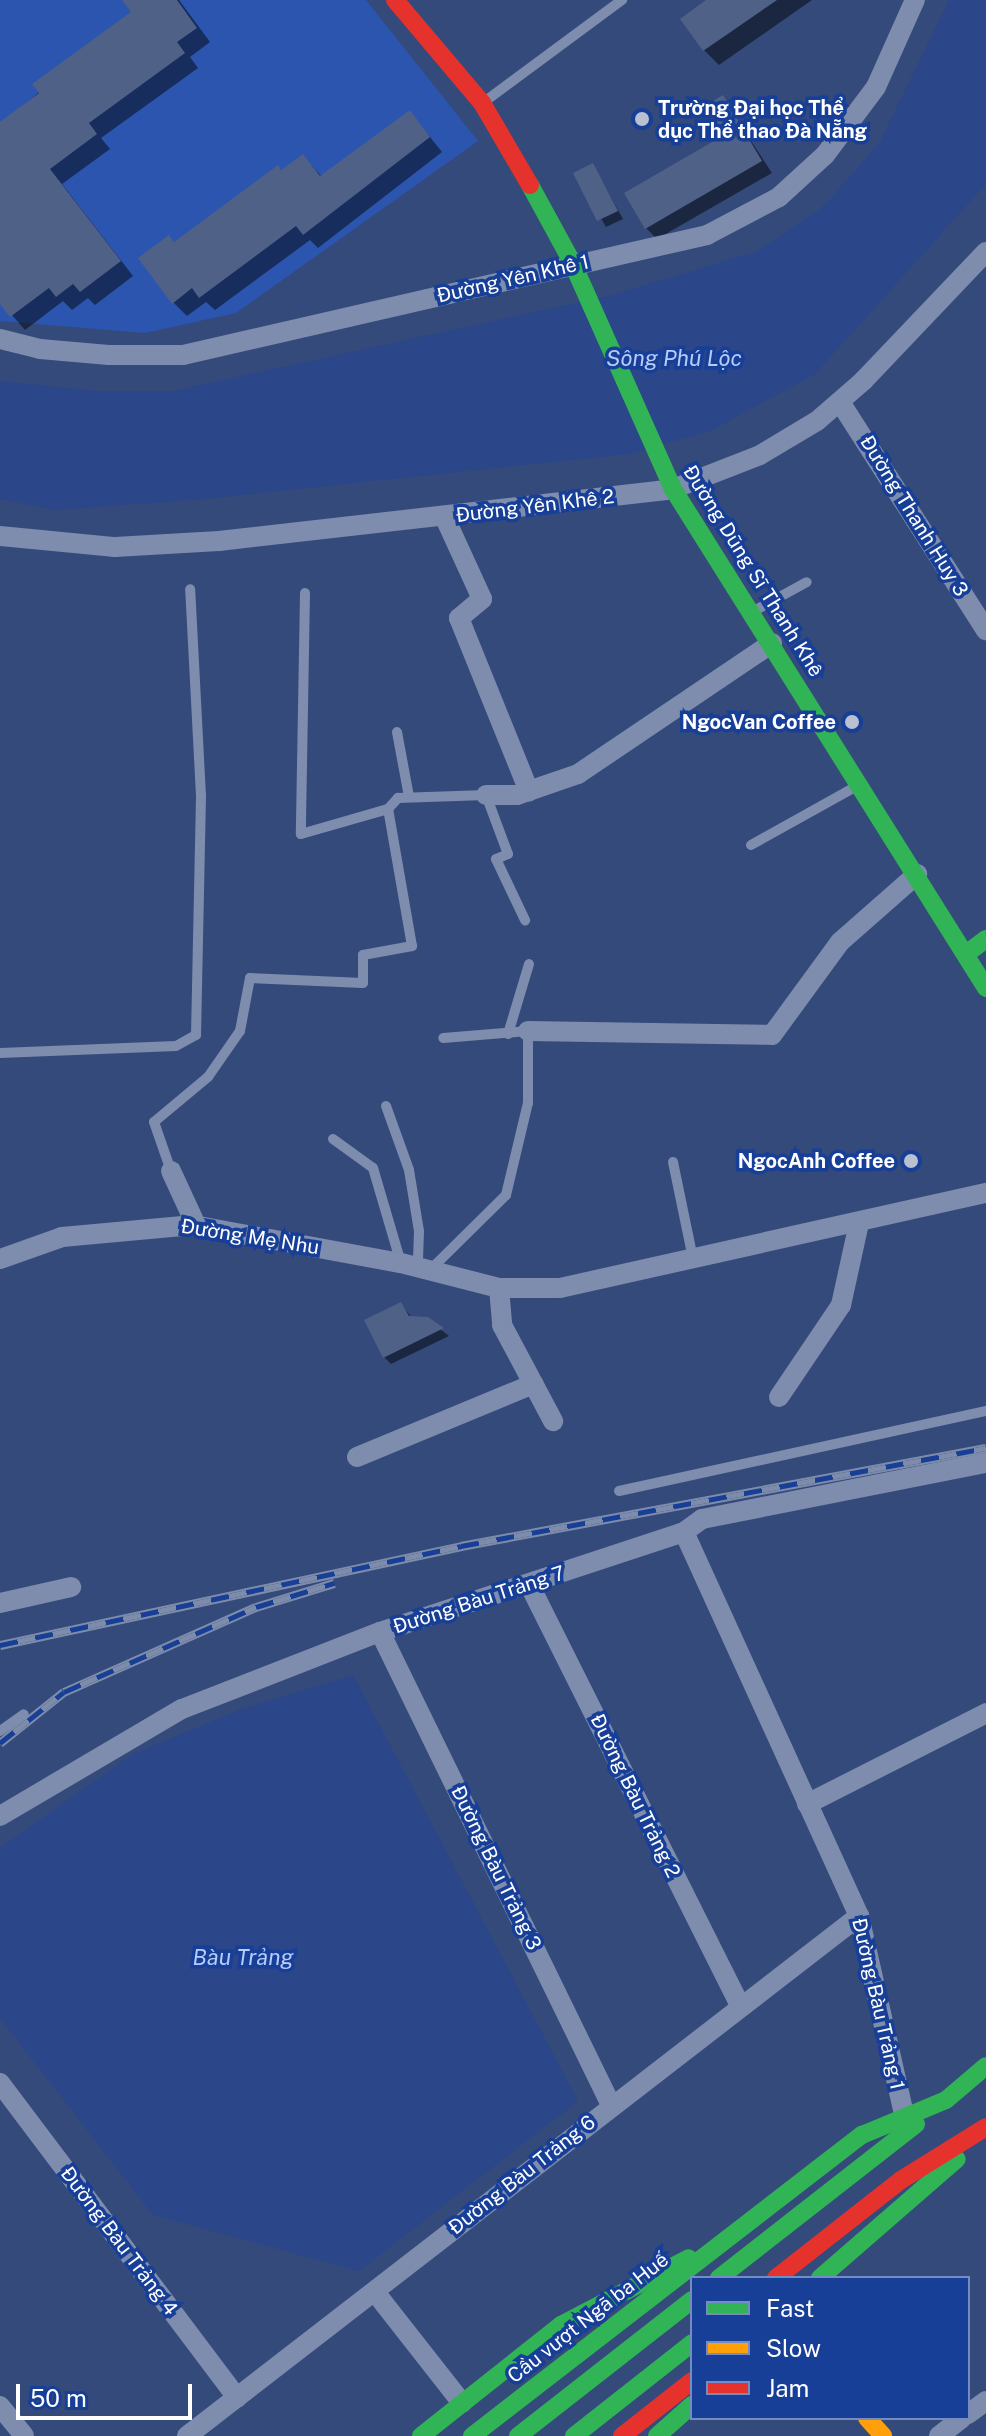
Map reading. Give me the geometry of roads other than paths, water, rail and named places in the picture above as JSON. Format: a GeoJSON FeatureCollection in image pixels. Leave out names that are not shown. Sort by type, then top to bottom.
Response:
{"type":"FeatureCollection","features":[{"type":"Feature","properties":{"kind":"main road","name":"Đường Dũng Sĩ Thanh Khê"},"geometry":{"type":"LineString","coordinates":[[395,0],[482,103],[572,262],[673,489],[986,988]]}},
{"type":"Feature","properties":{"kind":"main road"},"geometry":{"type":"LineString","coordinates":[[966,954],[986,939]]}},
{"type":"Feature","properties":{"kind":"main road"},"geometry":{"type":"LineString","coordinates":[[722,2276],[986,2066]]}},
{"type":"Feature","properties":{"kind":"main road"},"geometry":{"type":"LineString","coordinates":[[421,2436],[561,2325],[732,2235],[862,2135],[946,2100]]}},
{"type":"Feature","properties":{"kind":"main road"},"geometry":{"type":"LineString","coordinates":[[779,2276],[901,2180],[986,2129]]}},
{"type":"Feature","properties":{"kind":"main road"},"geometry":{"type":"LineString","coordinates":[[822,2276],[914,2201],[986,2129]]}},
{"type":"Feature","properties":{"kind":"main road","name":"Cầu vượt Ngã ba Huế"},"geometry":{"type":"LineString","coordinates":[[472,2436],[732,2235]]}},
{"type":"Feature","properties":{"kind":"main road"},"geometry":{"type":"LineString","coordinates":[[518,2436],[690,2302]]}},
{"type":"Feature","properties":{"kind":"main road"},"geometry":{"type":"LineString","coordinates":[[574,2436],[690,2345]]}},
{"type":"Feature","properties":{"kind":"main road"},"geometry":{"type":"LineString","coordinates":[[622,2436],[690,2383]]}},
{"type":"Feature","properties":{"kind":"main road"},"geometry":{"type":"LineString","coordinates":[[657,2436],[690,2407]]}},
{"type":"Feature","properties":{"kind":"main road"},"geometry":{"type":"LineString","coordinates":[[869,2420],[883,2436]]}},
{"type":"Feature","properties":{"kind":"street","name":"Đường Yên Khê 1"},"geometry":{"type":"LineString","coordinates":[[0,339],[81,353],[183,355],[572,262],[658,249],[707,235],[779,197],[825,155],[876,87],[915,0]]}},
{"type":"Feature","properties":{"kind":"street","name":"Đường Yên Khê 2"},"geometry":{"type":"LineString","coordinates":[[0,536],[115,547],[445,518],[673,489],[760,455],[840,402],[986,252]]}},
{"type":"Feature","properties":{"kind":"street","name":"Đường Thanh Huy 3"},"geometry":{"type":"LineString","coordinates":[[840,402],[986,630]]}},
{"type":"Feature","properties":{"kind":"street"},"geometry":{"type":"LineString","coordinates":[[445,518],[482,599],[459,618],[529,791]]}},
{"type":"Feature","properties":{"kind":"street"},"geometry":{"type":"LineString","coordinates":[[486,795],[529,791],[578,774],[772,643]]}},
{"type":"Feature","properties":{"kind":"street"},"geometry":{"type":"LineString","coordinates":[[518,1032],[772,1035],[840,942],[917,874]]}},
{"type":"Feature","properties":{"kind":"street"},"geometry":{"type":"LineString","coordinates":[[171,1171],[196,1225]]}},
{"type":"Feature","properties":{"kind":"street","name":"Đường Mẹ Nhu"},"geometry":{"type":"LineString","coordinates":[[0,1259],[62,1237],[196,1225],[416,1268],[499,1288],[560,1288],[694,1261],[986,1193]]}},
{"type":"Feature","properties":{"kind":"street"},"geometry":{"type":"LineString","coordinates":[[779,1397],[841,1305],[859,1223]]}},
{"type":"Feature","properties":{"kind":"street"},"geometry":{"type":"LineString","coordinates":[[499,1288],[502,1325],[553,1421]]}},
{"type":"Feature","properties":{"kind":"street"},"geometry":{"type":"LineString","coordinates":[[357,1457],[533,1384]]}},
{"type":"Feature","properties":{"kind":"street","name":"Đường Bàu Trảng 7"},"geometry":{"type":"LineString","coordinates":[[0,1816],[81,1763],[182,1709],[380,1632],[530,1586],[684,1532],[702,1519],[986,1463]]}},
{"type":"Feature","properties":{"kind":"street","name":"Đường Bàu Trảng 1"},"geometry":{"type":"LineString","coordinates":[[684,1532],[859,1916],[905,2118]]}},
{"type":"Feature","properties":{"kind":"street","name":"Đường Bàu Trảng 2"},"geometry":{"type":"LineString","coordinates":[[530,1586],[740,2006]]}},
{"type":"Feature","properties":{"kind":"street"},"geometry":{"type":"LineString","coordinates":[[0,1603],[71,1587]]}},
{"type":"Feature","properties":{"kind":"street","name":"Đường Bàu Trảng 3"},"geometry":{"type":"LineString","coordinates":[[380,1632],[611,2105]]}},
{"type":"Feature","properties":{"kind":"street"},"geometry":{"type":"LineString","coordinates":[[807,1804],[986,1713]]}},
{"type":"Feature","properties":{"kind":"street","name":"Đường Bàu Trảng 6"},"geometry":{"type":"LineString","coordinates":[[187,2436],[859,1916]]}},
{"type":"Feature","properties":{"kind":"street","name":"Đường Bàu Trảng 4"},"geometry":{"type":"LineString","coordinates":[[0,2083],[237,2398]]}},
{"type":"Feature","properties":{"kind":"street"},"geometry":{"type":"LineString","coordinates":[[375,2292],[462,2403]]}},
{"type":"Feature","properties":{"kind":"street"},"geometry":{"type":"LineString","coordinates":[[0,2406],[24,2436]]}},
{"type":"Feature","properties":{"kind":"street"},"geometry":{"type":"LineString","coordinates":[[939,2436],[959,2420]]}},
{"type":"Feature","properties":{"kind":"lane"},"geometry":{"type":"LineString","coordinates":[[482,103],[622,0]]}},
{"type":"Feature","properties":{"kind":"lane"},"geometry":{"type":"LineString","coordinates":[[752,612],[807,582]]}},
{"type":"Feature","properties":{"kind":"lane"},"geometry":{"type":"LineString","coordinates":[[0,1053],[176,1046],[196,1035],[201,796],[190,589]]}},
{"type":"Feature","properties":{"kind":"lane"},"geometry":{"type":"LineString","coordinates":[[305,593],[301,834],[388,809],[398,798],[486,795],[508,854],[496,859],[525,920]]}},
{"type":"Feature","properties":{"kind":"lane"},"geometry":{"type":"LineString","coordinates":[[397,732],[409,797]]}},
{"type":"Feature","properties":{"kind":"lane"},"geometry":{"type":"LineString","coordinates":[[751,845],[860,784]]}},
{"type":"Feature","properties":{"kind":"lane"},"geometry":{"type":"LineString","coordinates":[[171,1171],[154,1122],[208,1077],[240,1031],[250,978],[363,983],[363,955],[412,946],[388,809]]}},
{"type":"Feature","properties":{"kind":"lane"},"geometry":{"type":"LineString","coordinates":[[416,1268],[506,1195],[528,1103],[518,1032],[529,964]]}},
{"type":"Feature","properties":{"kind":"lane"},"geometry":{"type":"LineString","coordinates":[[443,1038],[518,1032]]}},
{"type":"Feature","properties":{"kind":"lane"},"geometry":{"type":"LineString","coordinates":[[386,1106],[409,1170],[419,1231],[416,1268]]}},
{"type":"Feature","properties":{"kind":"lane"},"geometry":{"type":"LineString","coordinates":[[333,1139],[373,1168],[416,1268]]}},
{"type":"Feature","properties":{"kind":"lane"},"geometry":{"type":"LineString","coordinates":[[673,1162],[694,1261]]}},
{"type":"Feature","properties":{"kind":"lane"},"geometry":{"type":"LineString","coordinates":[[619,1491],[986,1411]]}},
{"type":"Feature","properties":{"kind":"lane"},"geometry":{"type":"LineString","coordinates":[[0,1731],[24,1714]]}},
{"type":"Feature","properties":{"kind":"water","name":"Sông Phú Lộc"},"geometry":{"type":"Polygon","coordinates":[[[949,0],[986,0],[986,184],[815,374],[708,432],[629,454],[204,499],[55,510],[0,499],[0,381],[95,391],[173,391],[612,295],[758,251],[825,205],[880,142],[949,0]]]}},
{"type":"Feature","properties":{"kind":"water","name":"Bàu Trảng"},"geometry":{"type":"Polygon","coordinates":[[[353,1675],[578,2101],[359,2271],[153,2215],[0,2018],[0,1848],[133,1754],[242,1709],[353,1675]]]}},
{"type":"Feature","properties":{"kind":"railway"},"geometry":{"type":"LineString","coordinates":[[0,1645],[461,1546],[986,1448]]}},
{"type":"Feature","properties":{"kind":"railway"},"geometry":{"type":"LineString","coordinates":[[0,1743],[64,1692],[256,1607],[334,1583]]}},
{"type":"Feature","properties":{"kind":"place","name":"Trường Đại học Thể dục Thể thao Đà Nẵng"},"geometry":{"type":"Point","coordinates":[642,119]}},
{"type":"Feature","properties":{"kind":"place","name":"NgocVan Coffee"},"geometry":{"type":"Point","coordinates":[852,722]}},
{"type":"Feature","properties":{"kind":"place","name":"NgocAnh Coffee"},"geometry":{"type":"Point","coordinates":[911,1161]}}]}
